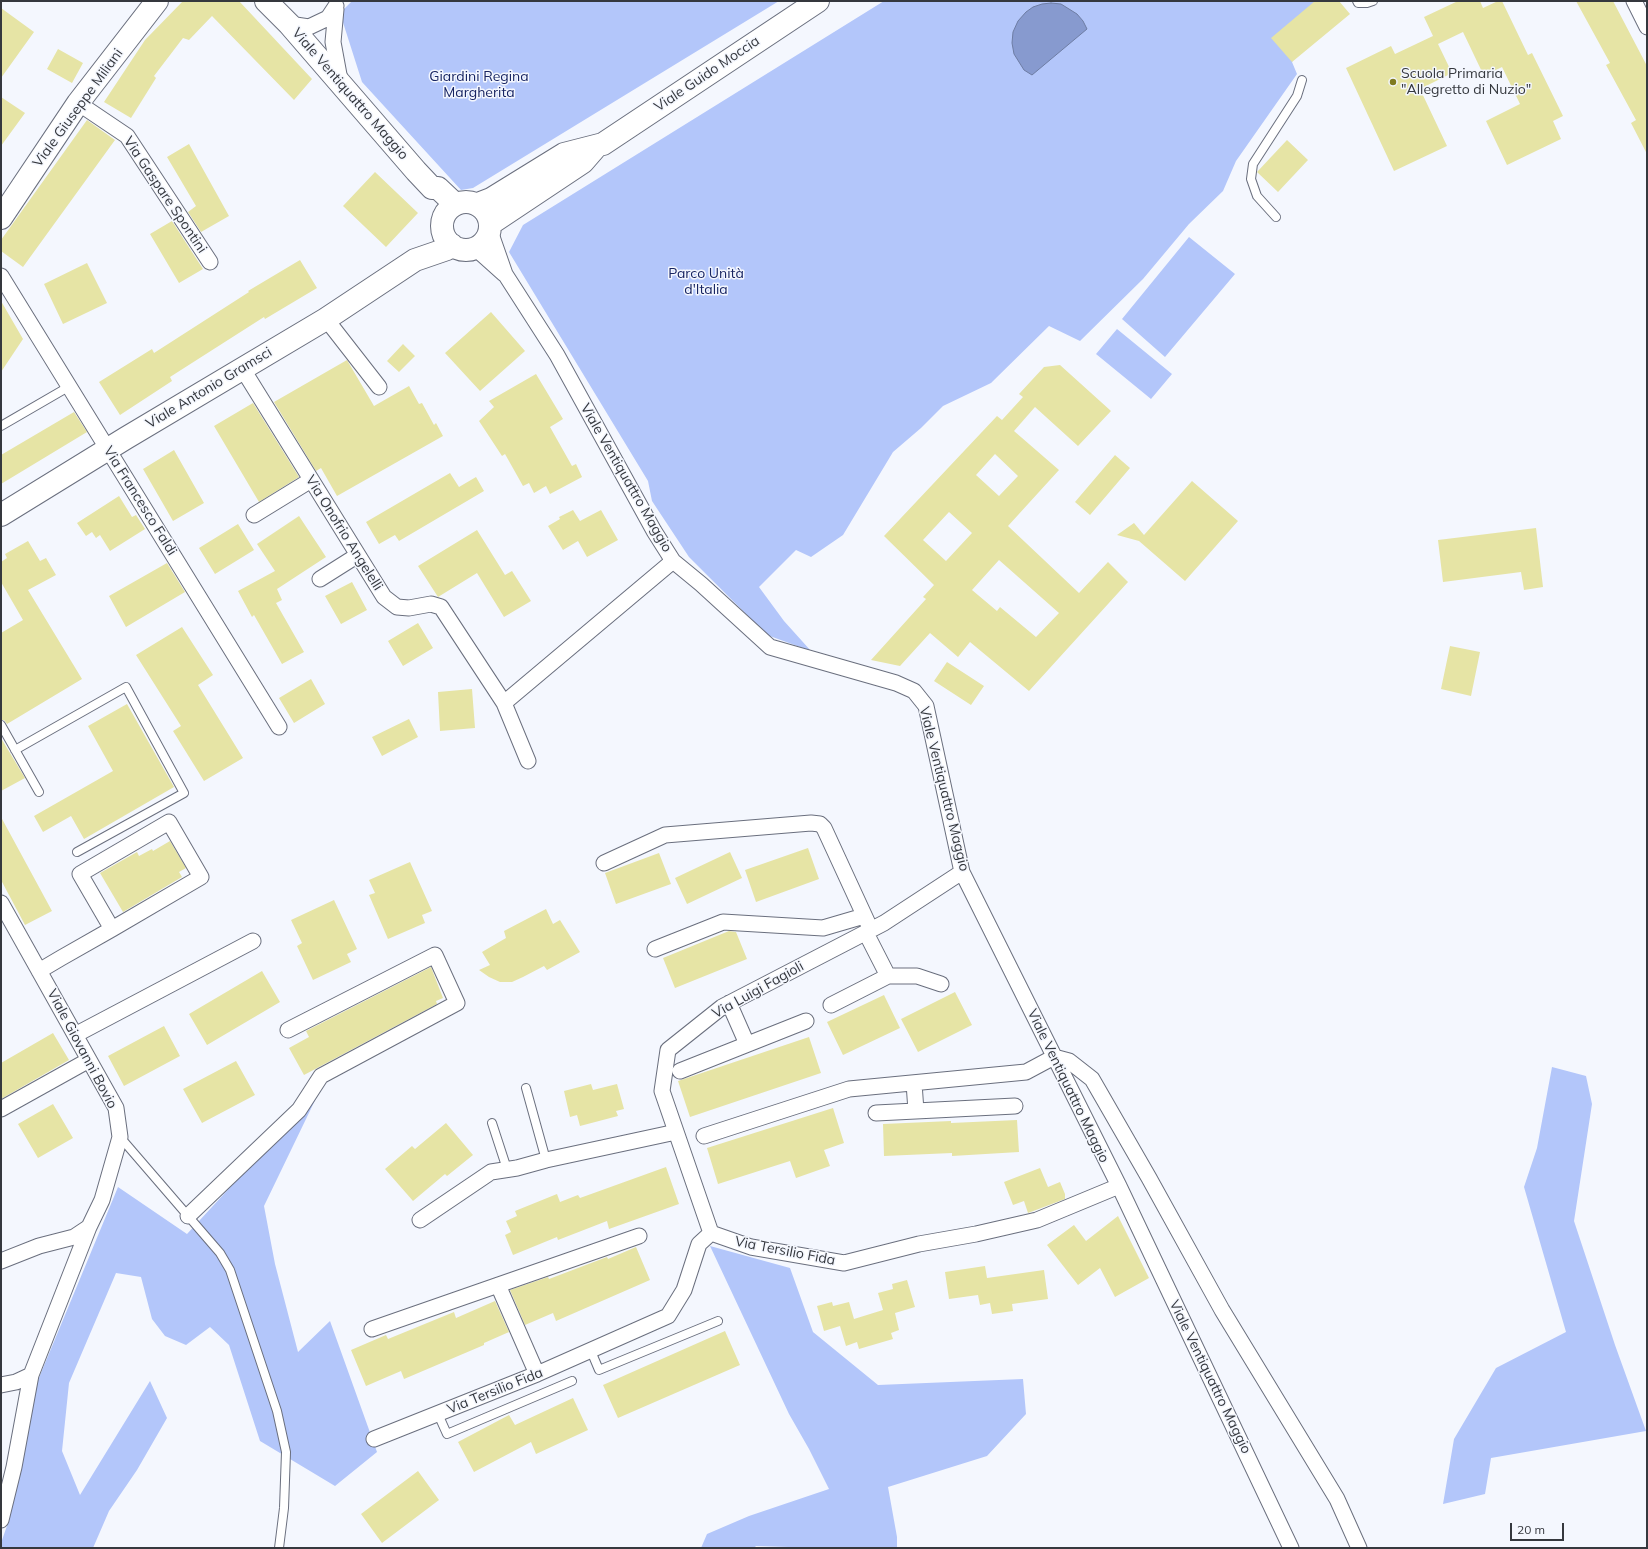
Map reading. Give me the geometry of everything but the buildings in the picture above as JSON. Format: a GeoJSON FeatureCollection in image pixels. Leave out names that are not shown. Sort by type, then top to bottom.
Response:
{"type":"FeatureCollection","features":[{"type":"Feature","properties":{"kind":"main road","name":"Viale Giuseppe Miliani"},"geometry":{"type":"LineString","coordinates":[[1,218],[78,103],[158,1]]}},
{"type":"Feature","properties":{"kind":"main road","name":"Viale Ventiquattro Maggio"},"geometry":{"type":"LineString","coordinates":[[266,1],[290,24],[432,188],[431,194],[449,223]]}},
{"type":"Feature","properties":{"kind":"main road","name":"Viale Guido Moccia"},"geometry":{"type":"LineString","coordinates":[[449,223],[463,201],[478,204],[491,199],[564,154],[603,144],[818,1]]}},
{"type":"Feature","properties":{"kind":"main road","name":"Viale Guido Moccia"},"geometry":{"type":"LineString","coordinates":[[475,248],[487,239],[490,228],[583,162],[596,146]]}},
{"type":"Feature","properties":{"kind":"main road"},"geometry":{"type":"LineString","coordinates":[[478,204],[484,209],[488,216],[490,228]]}},
{"type":"Feature","properties":{"kind":"main road"},"geometry":{"type":"LineString","coordinates":[[449,223],[459,249],[467,250],[475,248]]}},
{"type":"Feature","properties":{"kind":"main road","name":"Viale Antonio Gramsci"},"geometry":{"type":"LineString","coordinates":[[1,515],[242,368],[326,319],[415,260],[426,246],[449,223]]}},
{"type":"Feature","properties":{"kind":"street"},"geometry":{"type":"LineString","coordinates":[[1634,1],[1647,27]]}},
{"type":"Feature","properties":{"kind":"street"},"geometry":{"type":"LineString","coordinates":[[290,24],[309,27],[328,18],[337,5]]}},
{"type":"Feature","properties":{"kind":"street"},"geometry":{"type":"LineString","coordinates":[[337,5],[333,26],[333,42],[341,83]]}},
{"type":"Feature","properties":{"kind":"street","name":"Via Gaspare Spontini"},"geometry":{"type":"LineString","coordinates":[[78,103],[127,136],[210,262]]}},
{"type":"Feature","properties":{"kind":"street","name":"Viale Ventiquattro Maggio"},"geometry":{"type":"LineString","coordinates":[[490,228],[505,274],[557,355],[654,531],[673,561],[701,584],[770,647],[896,683],[914,691],[926,706],[962,872],[1118,1186],[1291,1548]]}},
{"type":"Feature","properties":{"kind":"street","name":"Viale Ventiquattro Maggio"},"geometry":{"type":"LineString","coordinates":[[475,248],[505,274]]}},
{"type":"Feature","properties":{"kind":"street","name":"Via Francesco Faldi"},"geometry":{"type":"LineString","coordinates":[[1,276],[279,727]]}},
{"type":"Feature","properties":{"kind":"street"},"geometry":{"type":"LineString","coordinates":[[326,319],[379,387]]}},
{"type":"Feature","properties":{"kind":"street","name":"Via Onofrio Angelelli"},"geometry":{"type":"LineString","coordinates":[[242,368],[384,597],[396,607],[409,608],[430,604],[441,607],[504,703],[528,761]]}},
{"type":"Feature","properties":{"kind":"street"},"geometry":{"type":"LineString","coordinates":[[254,515],[311,480]]}},
{"type":"Feature","properties":{"kind":"street"},"geometry":{"type":"LineString","coordinates":[[320,579],[358,555]]}},
{"type":"Feature","properties":{"kind":"street"},"geometry":{"type":"LineString","coordinates":[[504,703],[673,561]]}},
{"type":"Feature","properties":{"kind":"street"},"geometry":{"type":"LineString","coordinates":[[39,971],[112,929],[201,877],[169,822],[80,874],[112,929]]}},
{"type":"Feature","properties":{"kind":"street"},"geometry":{"type":"LineString","coordinates":[[604,863],[664,835],[811,823],[820,824],[824,828],[864,916],[868,932],[888,976]]}},
{"type":"Feature","properties":{"kind":"street","name":"Via Luigi Fagioli"},"geometry":{"type":"LineString","coordinates":[[711,1233],[662,1091],[668,1050],[722,1007],[884,923],[962,872]]}},
{"type":"Feature","properties":{"kind":"street","name":"Viale Giovanni Bovio"},"geometry":{"type":"LineString","coordinates":[[1,903],[116,1108],[120,1137],[102,1200],[89,1227],[31,1375],[14,1467],[1,1520]]}},
{"type":"Feature","properties":{"kind":"street"},"geometry":{"type":"LineString","coordinates":[[655,949],[723,922],[823,928],[864,916]]}},
{"type":"Feature","properties":{"kind":"street"},"geometry":{"type":"LineString","coordinates":[[75,1034],[253,941]]}},
{"type":"Feature","properties":{"kind":"street"},"geometry":{"type":"LineString","coordinates":[[188,1216],[299,1110],[321,1076],[457,1003],[435,955],[288,1030]]}},
{"type":"Feature","properties":{"kind":"street"},"geometry":{"type":"LineString","coordinates":[[830,1005],[888,976],[917,976],[941,984]]}},
{"type":"Feature","properties":{"kind":"street"},"geometry":{"type":"LineString","coordinates":[[729,1003],[747,1044]]}},
{"type":"Feature","properties":{"kind":"street"},"geometry":{"type":"LineString","coordinates":[[680,1071],[806,1021]]}},
{"type":"Feature","properties":{"kind":"street"},"geometry":{"type":"LineString","coordinates":[[704,1136],[849,1090],[1026,1072],[1054,1057],[1069,1061],[1092,1079],[1222,1310],[1337,1499],[1359,1548]]}},
{"type":"Feature","properties":{"kind":"street"},"geometry":{"type":"LineString","coordinates":[[1,1109],[89,1060]]}},
{"type":"Feature","properties":{"kind":"street"},"geometry":{"type":"LineString","coordinates":[[914,1083],[916,1111]]}},
{"type":"Feature","properties":{"kind":"street"},"geometry":{"type":"LineString","coordinates":[[876,1113],[1015,1106]]}},
{"type":"Feature","properties":{"kind":"street"},"geometry":{"type":"LineString","coordinates":[[420,1220],[491,1172],[676,1132]]}},
{"type":"Feature","properties":{"kind":"street","name":"Via Tersilio Fida"},"geometry":{"type":"LineString","coordinates":[[374,1439],[537,1374],[668,1316],[684,1290],[699,1244],[711,1233],[751,1247],[844,1262],[919,1244],[976,1234],[1037,1220],[1118,1186]]}},
{"type":"Feature","properties":{"kind":"street"},"geometry":{"type":"LineString","coordinates":[[1,1261],[40,1246],[74,1237],[89,1227]]}},
{"type":"Feature","properties":{"kind":"street"},"geometry":{"type":"LineString","coordinates":[[372,1329],[639,1236]]}},
{"type":"Feature","properties":{"kind":"street"},"geometry":{"type":"LineString","coordinates":[[498,1285],[537,1374]]}},
{"type":"Feature","properties":{"kind":"street"},"geometry":{"type":"LineString","coordinates":[[1,1385],[16,1382],[31,1375]]}},
{"type":"Feature","properties":{"kind":"lane"},"geometry":{"type":"LineString","coordinates":[[1357,1],[1358,3],[1373,1]]}},
{"type":"Feature","properties":{"kind":"lane"},"geometry":{"type":"LineString","coordinates":[[1276,217],[1257,196],[1251,179],[1253,164],[1297,96],[1302,80]]}},
{"type":"Feature","properties":{"kind":"lane"},"geometry":{"type":"LineString","coordinates":[[1,426],[70,386]]}},
{"type":"Feature","properties":{"kind":"lane"},"geometry":{"type":"LineString","coordinates":[[15,750],[126,687],[184,793],[77,852]]}},
{"type":"Feature","properties":{"kind":"lane"},"geometry":{"type":"LineString","coordinates":[[1,726],[39,792]]}},
{"type":"Feature","properties":{"kind":"lane"},"geometry":{"type":"LineString","coordinates":[[526,1088],[546,1160]]}},
{"type":"Feature","properties":{"kind":"lane"},"geometry":{"type":"LineString","coordinates":[[492,1123],[507,1169]]}},
{"type":"Feature","properties":{"kind":"lane"},"geometry":{"type":"LineString","coordinates":[[120,1137],[220,1253],[230,1270],[277,1411],[286,1452],[284,1508],[279,1548]]}},
{"type":"Feature","properties":{"kind":"lane"},"geometry":{"type":"LineString","coordinates":[[591,1351],[599,1370],[718,1320]]}},
{"type":"Feature","properties":{"kind":"lane"},"geometry":{"type":"LineString","coordinates":[[438,1414],[446,1434],[572,1381]]}},
{"type":"Feature","properties":{"kind":"green space","name":"Giardini Regina Margherita"},"geometry":{"type":"Polygon","coordinates":[[[352,1],[779,1],[473,188],[461,190],[362,82],[340,13],[352,1]]]}},
{"type":"Feature","properties":{"kind":"green space","name":"Parco Unità d'Italia"},"geometry":{"type":"Polygon","coordinates":[[[884,1],[1315,1],[1292,62],[1297,74],[1236,161],[1223,191],[1189,224],[1143,279],[1080,341],[1049,326],[991,383],[943,406],[921,428],[893,452],[843,535],[811,557],[796,550],[759,587],[784,621],[811,651],[767,635],[689,557],[652,501],[648,481],[509,252],[523,225],[884,1]]]}},
{"type":"Feature","properties":{"kind":"green space"},"geometry":{"type":"Polygon","coordinates":[[[1189,237],[1235,274],[1165,357],[1122,319],[1189,237]]]}},
{"type":"Feature","properties":{"kind":"green space"},"geometry":{"type":"Polygon","coordinates":[[[1117,329],[1172,374],[1151,399],[1096,354],[1117,329]]]}},
{"type":"Feature","properties":{"kind":"green space"},"geometry":{"type":"Polygon","coordinates":[[[1552,1067],[1586,1076],[1592,1104],[1574,1221],[1615,1345],[1646,1431],[1491,1458],[1485,1494],[1443,1504],[1454,1439],[1496,1368],[1566,1332],[1524,1187],[1537,1148],[1552,1067]]]}},
{"type":"Feature","properties":{"kind":"green space"},"geometry":{"type":"Polygon","coordinates":[[[320,1090],[264,1206],[275,1264],[298,1352],[330,1321],[377,1452],[335,1486],[260,1441],[229,1345],[210,1327],[186,1345],[165,1336],[152,1319],[141,1277],[116,1273],[69,1383],[62,1451],[80,1495],[150,1381],[167,1418],[137,1470],[109,1511],[93,1548],[1,1548],[1,1543],[9,1520],[36,1385],[118,1187],[187,1234],[320,1090]]]}},
{"type":"Feature","properties":{"kind":"green space"},"geometry":{"type":"Polygon","coordinates":[[[710,1246],[790,1268],[813,1332],[878,1385],[1023,1379],[1026,1414],[987,1456],[888,1487],[897,1537],[897,1548],[756,1546],[754,1548],[701,1548],[707,1534],[749,1516],[829,1489],[789,1414],[710,1246]]]}},
{"type":"Feature","properties":{"kind":"shaded area"},"geometry":{"type":"Polygon","coordinates":[[[1051,3],[1061,4],[1077,14],[1087,29],[1032,75],[1024,70],[1014,54],[1012,43],[1013,32],[1018,21],[1026,12],[1033,7],[1051,3]]]}},
{"type":"Feature","properties":{"kind":"place","name":"Scuola Primaria \"Allegretto di Nuzio\""},"geometry":{"type":"Point","coordinates":[1393,82]}}]}
